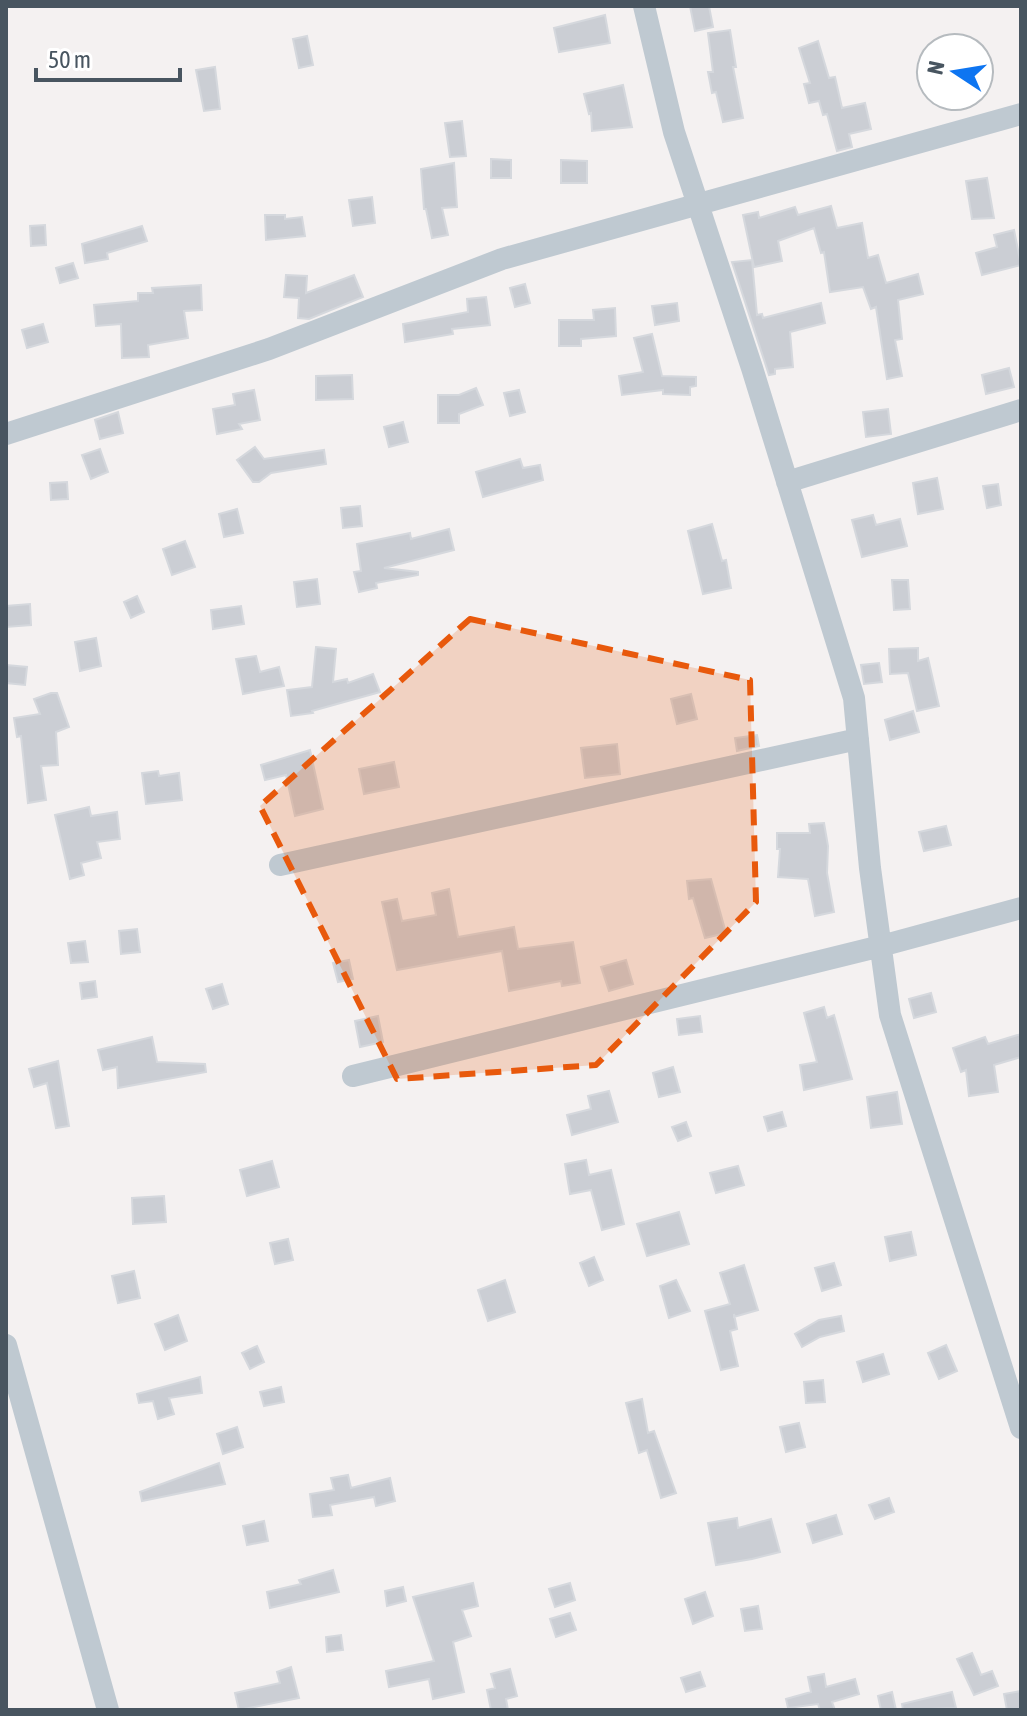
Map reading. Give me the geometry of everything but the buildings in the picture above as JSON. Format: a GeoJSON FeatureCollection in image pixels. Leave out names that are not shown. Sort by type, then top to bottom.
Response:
{"type":"FeatureCollection","features":[{"type":"Feature","properties":{"kind":"street"},"geometry":{"type":"LineString","coordinates":[[644,6],[674,132],[752,368],[854,698],[870,868],[890,1015],[1021,1428]]}},
{"type":"Feature","properties":{"kind":"street"},"geometry":{"type":"LineString","coordinates":[[6,434],[269,349],[502,259],[1021,114]]}},
{"type":"Feature","properties":{"kind":"street"},"geometry":{"type":"LineString","coordinates":[[787,482],[1021,410]]}},
{"type":"Feature","properties":{"kind":"street"},"geometry":{"type":"LineString","coordinates":[[280,865],[858,739]]}},
{"type":"Feature","properties":{"kind":"street"},"geometry":{"type":"LineString","coordinates":[[353,1076],[881,946],[1021,908]]}},
{"type":"Feature","properties":{"kind":"street"},"geometry":{"type":"LineString","coordinates":[[6,1345],[108,1710]]}},
{"type":"Feature","properties":{"kind":"highlighted area"},"geometry":{"type":"Polygon","coordinates":[[[470,619],[750,680],[756,902],[596,1065],[397,1079],[260,806],[470,619]]]}}]}
